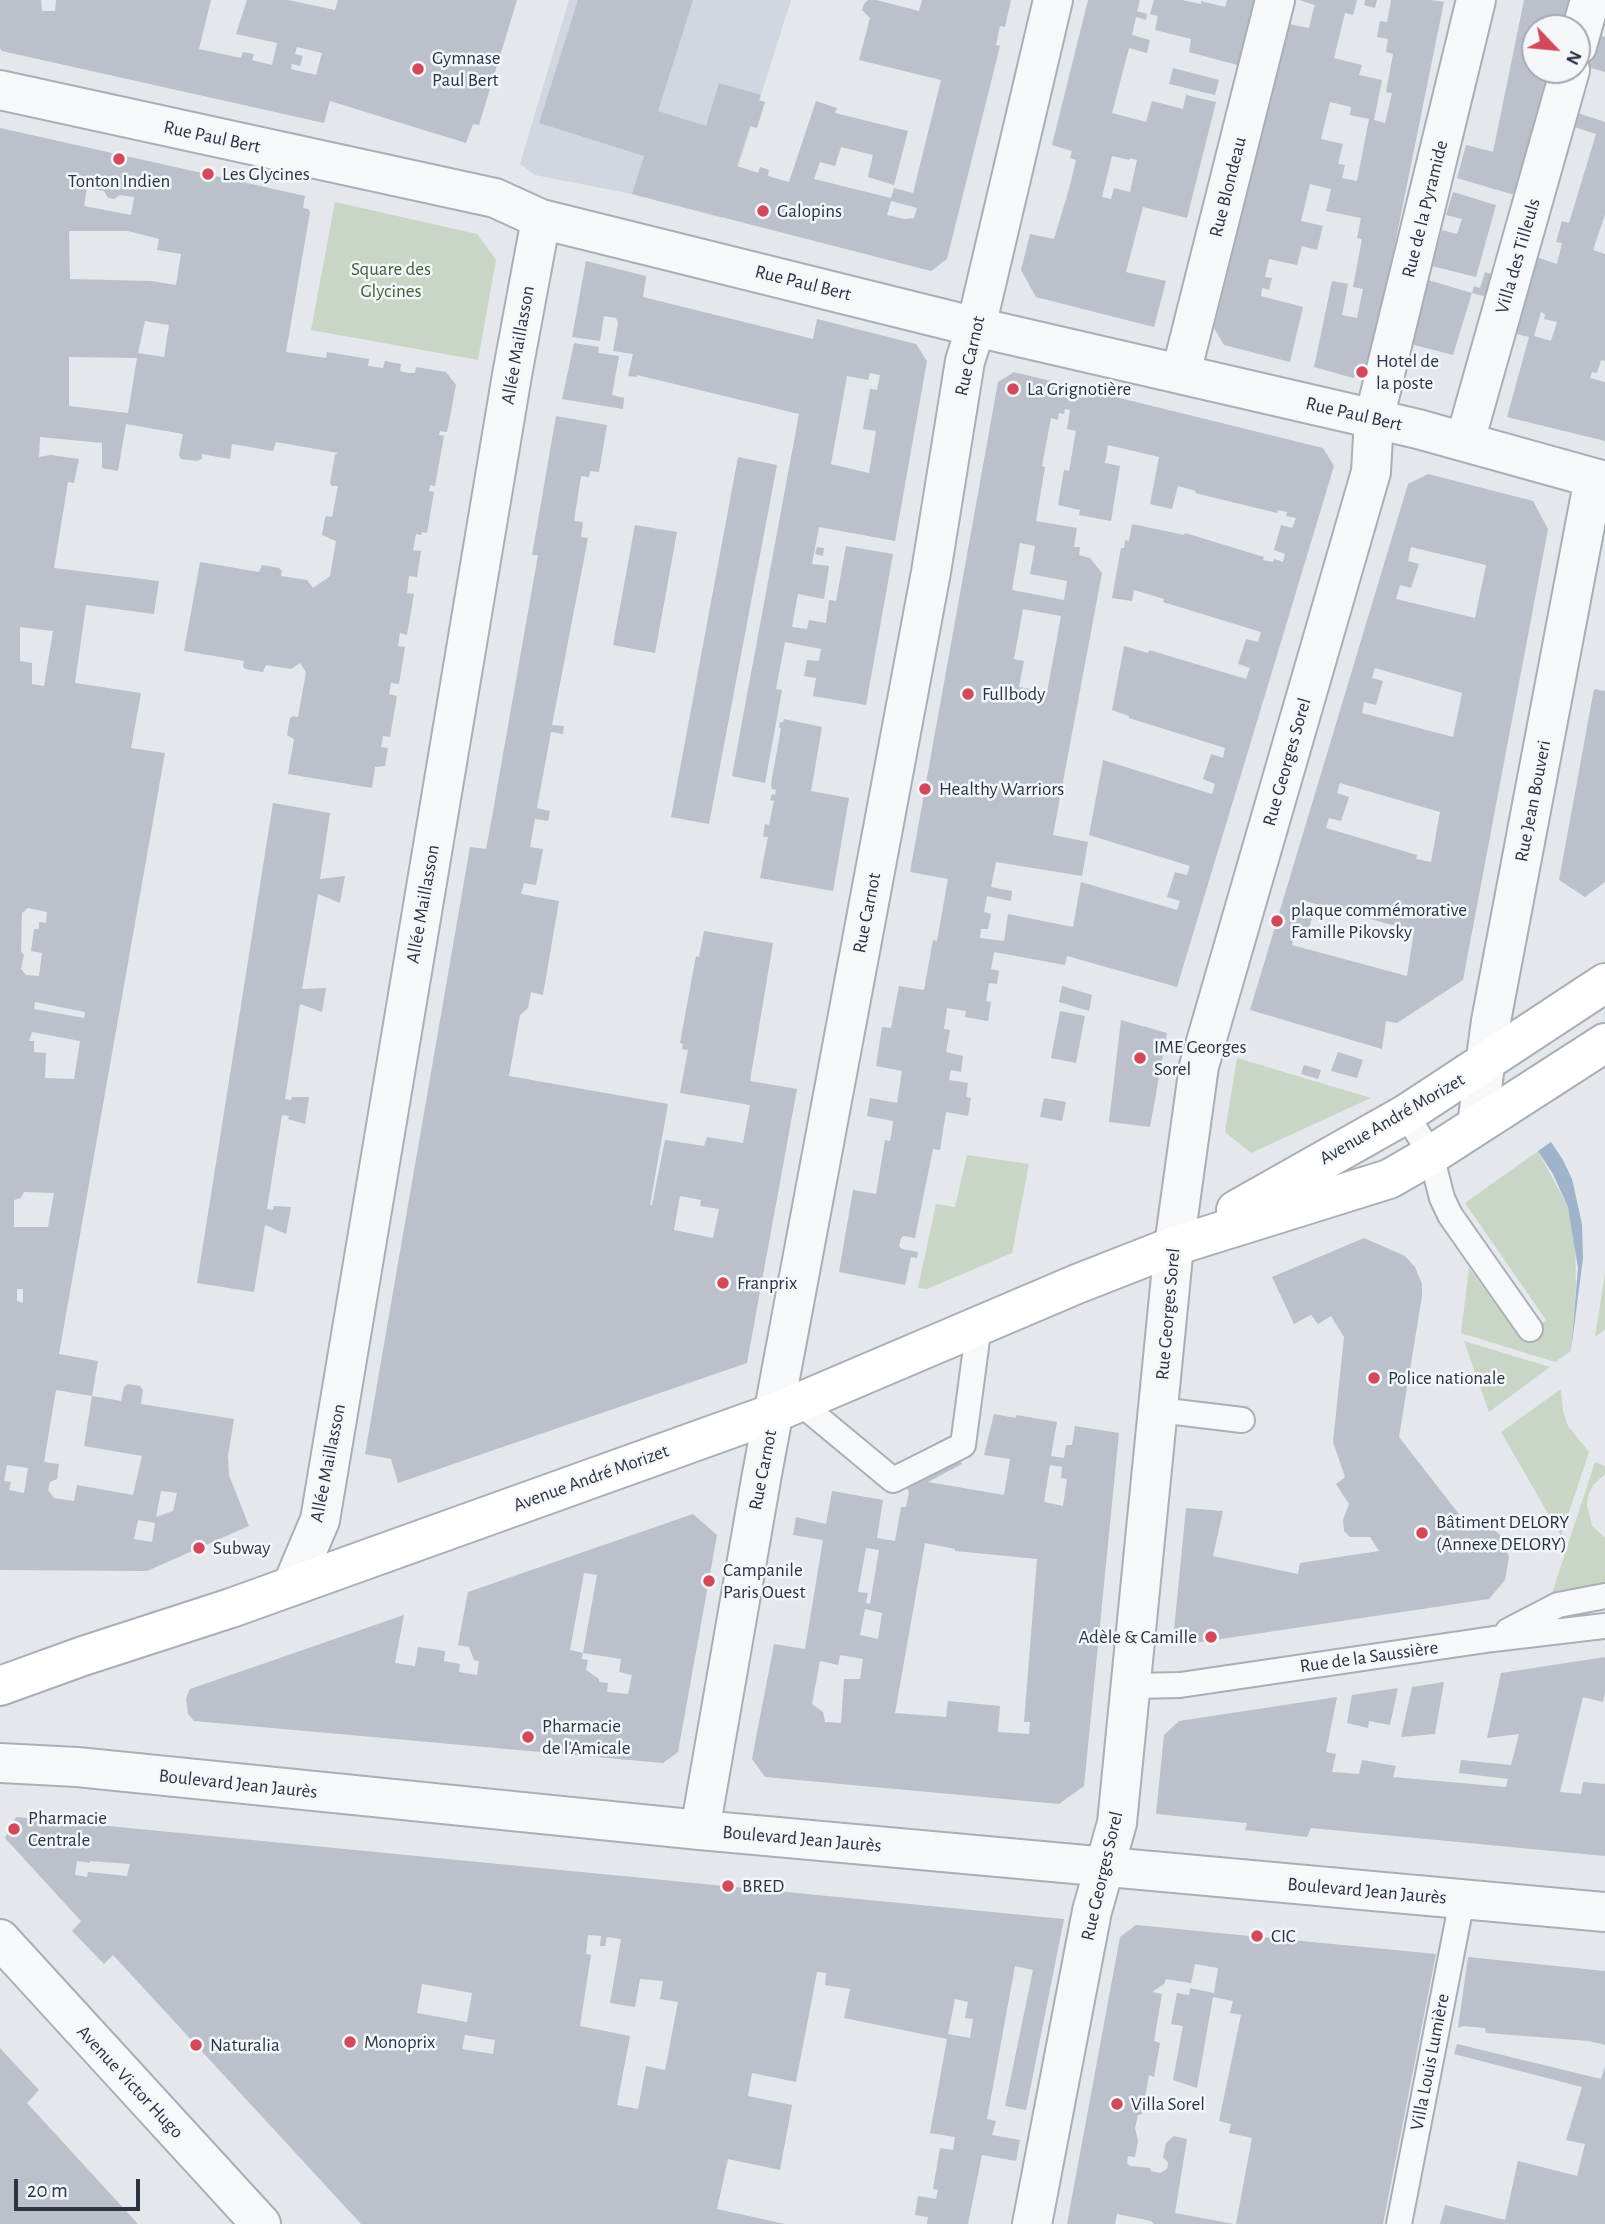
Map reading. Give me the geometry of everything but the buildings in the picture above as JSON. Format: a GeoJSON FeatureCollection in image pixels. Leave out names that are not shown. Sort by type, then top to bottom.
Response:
{"type":"FeatureCollection","features":[{"type":"Feature","properties":{"kind":"main road","name":"Avenue André Morizet"},"geometry":{"type":"LineString","coordinates":[[1174,1246],[1406,1114],[1605,983]]}},
{"type":"Feature","properties":{"kind":"main road","name":"Avenue André Morizet"},"geometry":{"type":"LineString","coordinates":[[0,1686],[292,1586],[787,1407],[1174,1246],[1389,1179],[1605,1043]]}},
{"type":"Feature","properties":{"kind":"street","name":"Rue Carnot"},"geometry":{"type":"LineString","coordinates":[[700,1830],[762,1474],[787,1407],[965,361],[976,327],[1053,0]]}},
{"type":"Feature","properties":{"kind":"street","name":"Rue Blondeau"},"geometry":{"type":"LineString","coordinates":[[1181,373],[1275,0]]}},
{"type":"Feature","properties":{"kind":"street","name":"Rue de la Pyramide"},"geometry":{"type":"LineString","coordinates":[[1374,419],[1476,0]]}},
{"type":"Feature","properties":{"kind":"street","name":"Villa des Tilleuls"},"geometry":{"type":"LineString","coordinates":[[1465,441],[1566,84]]}},
{"type":"Feature","properties":{"kind":"street","name":"Rue Paul Bert"},"geometry":{"type":"LineString","coordinates":[[0,90],[495,198],[541,219],[976,327],[1465,441],[1600,479]]}},
{"type":"Feature","properties":{"kind":"street","name":"Allée Maillasson"},"geometry":{"type":"LineString","coordinates":[[292,1586],[320,1520],[541,219]]}},
{"type":"Feature","properties":{"kind":"street","name":"Rue Georges Sorel"},"geometry":{"type":"LineString","coordinates":[[1032,2224],[1092,1911],[1117,1823],[1174,1246],[1199,1066],[1371,472],[1374,419]]}},
{"type":"Feature","properties":{"kind":"street","name":"Rue Jean Bouveri"},"geometry":{"type":"LineString","coordinates":[[1477,1125],[1484,1065],[1600,479]]}},
{"type":"Feature","properties":{"kind":"street","name":"Boulevard Jean Jaurès"},"geometry":{"type":"LineString","coordinates":[[0,1762],[77,1767],[700,1830],[1605,1912]]}},
{"type":"Feature","properties":{"kind":"street","name":"Avenue Victor Hugo"},"geometry":{"type":"LineString","coordinates":[[0,1939],[261,2224]]}},
{"type":"Feature","properties":{"kind":"lane"},"geometry":{"type":"LineString","coordinates":[[1406,1114],[1431,1155],[1442,1198],[1450,1215],[1530,1329]]}},
{"type":"Feature","properties":{"kind":"lane"},"geometry":{"type":"LineString","coordinates":[[787,1407],[893,1480],[963,1445],[979,1325]]}},
{"type":"Feature","properties":{"kind":"lane"},"geometry":{"type":"LineString","coordinates":[[1159,1410],[1242,1420]]}},
{"type":"Feature","properties":{"kind":"lane"},"geometry":{"type":"LineString","coordinates":[[1493,1639],[1558,1605],[1605,1596]]}},
{"type":"Feature","properties":{"kind":"lane","name":"Rue de la Saussière"},"geometry":{"type":"LineString","coordinates":[[1132,1686],[1180,1685],[1493,1639],[1605,1626]]}},
{"type":"Feature","properties":{"kind":"lane","name":"Villa Louis Lumière"},"geometry":{"type":"LineString","coordinates":[[1399,2224],[1462,1900]]}},
{"type":"Feature","properties":{"kind":"shaded area"},"geometry":{"type":"Polygon","coordinates":[[[569,0],[791,0],[722,218],[632,194],[535,175],[520,164],[569,0]]]}},
{"type":"Feature","properties":{"kind":"green space","name":"Square des Glycines"},"geometry":{"type":"Polygon","coordinates":[[[335,202],[477,234],[496,260],[478,360],[311,330],[335,202]]]}},
{"type":"Feature","properties":{"kind":"green space"},"geometry":{"type":"Polygon","coordinates":[[[1237,1058],[1371,1098],[1251,1153],[1225,1132],[1237,1058]]]}},
{"type":"Feature","properties":{"kind":"green space"},"geometry":{"type":"Polygon","coordinates":[[[1538,1151],[1568,1207],[1575,1240],[1576,1288],[1571,1351],[1555,1362],[1461,1333],[1469,1268],[1520,1337],[1546,1320],[1465,1203],[1538,1151]]]}},
{"type":"Feature","properties":{"kind":"green space"},"geometry":{"type":"Polygon","coordinates":[[[967,1155],[1029,1164],[1012,1253],[927,1289],[918,1288],[936,1204],[955,1207],[967,1155]]]}},
{"type":"Feature","properties":{"kind":"green space"},"geometry":{"type":"Polygon","coordinates":[[[1605,1273],[1605,1329],[1595,1337],[1605,1273]]]}},
{"type":"Feature","properties":{"kind":"green space"},"geometry":{"type":"Polygon","coordinates":[[[1464,1341],[1550,1367],[1489,1412],[1464,1341]]]}},
{"type":"Feature","properties":{"kind":"green space"},"geometry":{"type":"Polygon","coordinates":[[[1561,1389],[1563,1411],[1568,1426],[1589,1452],[1561,1536],[1501,1432],[1561,1389]]]}},
{"type":"Feature","properties":{"kind":"green space"},"geometry":{"type":"Polygon","coordinates":[[[1595,1462],[1605,1466],[1605,1474],[1593,1485],[1587,1506],[1592,1525],[1605,1538],[1605,1584],[1552,1593],[1595,1462]]]}},
{"type":"Feature","properties":{"kind":"water"},"geometry":{"type":"Polygon","coordinates":[[[1551,1142],[1572,1179],[1582,1224],[1583,1258],[1571,1351],[1578,1268],[1568,1207],[1553,1174],[1538,1151],[1551,1142]]]}},
{"type":"Feature","properties":{"kind":"place","name":"Gymnase Paul Bert"},"geometry":{"type":"Point","coordinates":[418,69]}},
{"type":"Feature","properties":{"kind":"place","name":"Tonton Indien"},"geometry":{"type":"Point","coordinates":[119,159]}},
{"type":"Feature","properties":{"kind":"place","name":"Les Glycines"},"geometry":{"type":"Point","coordinates":[208,174]}},
{"type":"Feature","properties":{"kind":"place","name":"Galopins"},"geometry":{"type":"Point","coordinates":[763,211]}},
{"type":"Feature","properties":{"kind":"place","name":"Hotel de la poste"},"geometry":{"type":"Point","coordinates":[1362,372]}},
{"type":"Feature","properties":{"kind":"place","name":"La Grignotière"},"geometry":{"type":"Point","coordinates":[1013,389]}},
{"type":"Feature","properties":{"kind":"place","name":"Fullbody"},"geometry":{"type":"Point","coordinates":[968,694]}},
{"type":"Feature","properties":{"kind":"place","name":"Healthy Warriors"},"geometry":{"type":"Point","coordinates":[925,789]}},
{"type":"Feature","properties":{"kind":"place","name":"plaque commémorative Famille Pikovsky"},"geometry":{"type":"Point","coordinates":[1277,921]}},
{"type":"Feature","properties":{"kind":"place","name":"IME Georges Sorel"},"geometry":{"type":"Point","coordinates":[1140,1058]}},
{"type":"Feature","properties":{"kind":"place","name":"Franprix"},"geometry":{"type":"Point","coordinates":[723,1283]}},
{"type":"Feature","properties":{"kind":"place","name":"Police nationale"},"geometry":{"type":"Point","coordinates":[1374,1378]}},
{"type":"Feature","properties":{"kind":"place","name":"Bâtiment DELORY (Annexe DELORY)"},"geometry":{"type":"Point","coordinates":[1422,1533]}},
{"type":"Feature","properties":{"kind":"place","name":"Subway"},"geometry":{"type":"Point","coordinates":[199,1548]}},
{"type":"Feature","properties":{"kind":"place","name":"Campanile Paris Ouest"},"geometry":{"type":"Point","coordinates":[709,1581]}},
{"type":"Feature","properties":{"kind":"place","name":"Adèle & Camille"},"geometry":{"type":"Point","coordinates":[1211,1637]}},
{"type":"Feature","properties":{"kind":"place","name":"Pharmacie de l'Amicale"},"geometry":{"type":"Point","coordinates":[528,1737]}},
{"type":"Feature","properties":{"kind":"place","name":"Pharmacie Centrale"},"geometry":{"type":"Point","coordinates":[14,1829]}},
{"type":"Feature","properties":{"kind":"place","name":"BRED"},"geometry":{"type":"Point","coordinates":[728,1886]}},
{"type":"Feature","properties":{"kind":"place","name":"CIC"},"geometry":{"type":"Point","coordinates":[1257,1936]}},
{"type":"Feature","properties":{"kind":"place","name":"Monoprix"},"geometry":{"type":"Point","coordinates":[350,2042]}},
{"type":"Feature","properties":{"kind":"place","name":"Naturalia"},"geometry":{"type":"Point","coordinates":[196,2045]}},
{"type":"Feature","properties":{"kind":"place","name":"Villa Sorel"},"geometry":{"type":"Point","coordinates":[1117,2104]}}]}
